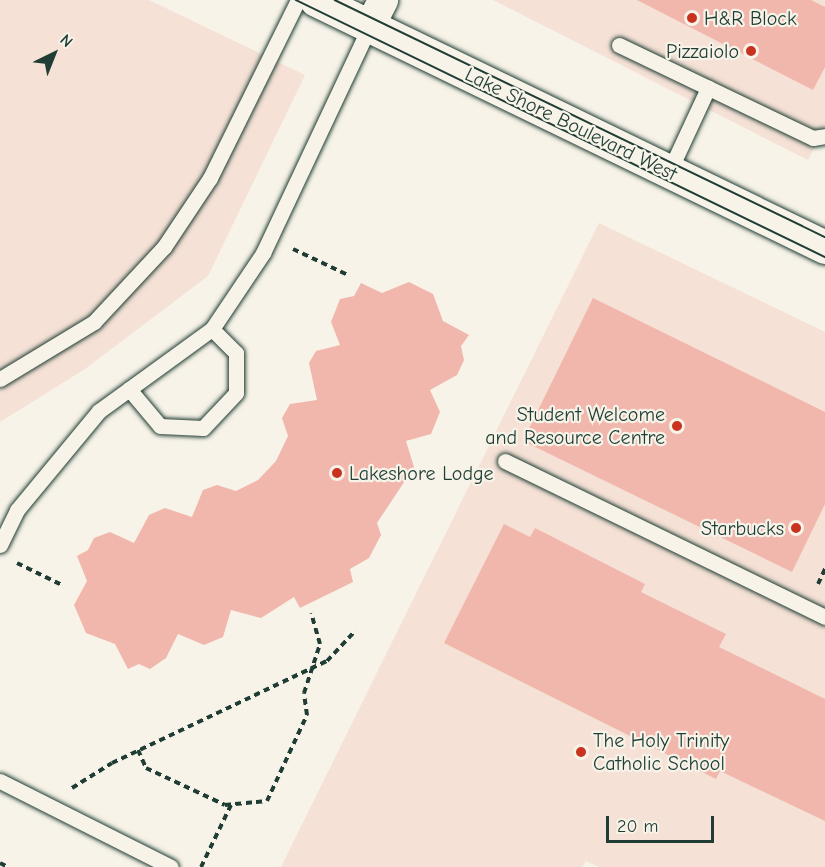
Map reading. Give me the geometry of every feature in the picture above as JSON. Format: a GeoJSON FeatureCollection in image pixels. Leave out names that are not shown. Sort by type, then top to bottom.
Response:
{"type":"FeatureCollection","features":[{"type":"Feature","properties":{"kind":"main road","name":"Lake Shore Boulevard West"},"geometry":{"type":"LineString","coordinates":[[316,0],[376,13],[669,172],[825,247]]}},
{"type":"Feature","properties":{"kind":"lane"},"geometry":{"type":"LineString","coordinates":[[0,379],[94,322],[164,247],[210,178],[298,0]]}},
{"type":"Feature","properties":{"kind":"lane"},"geometry":{"type":"LineString","coordinates":[[0,545],[17,510],[99,411],[212,329],[270,238],[376,13]]}},
{"type":"Feature","properties":{"kind":"lane"},"geometry":{"type":"LineString","coordinates":[[619,45],[813,138],[825,136]]}},
{"type":"Feature","properties":{"kind":"lane"},"geometry":{"type":"LineString","coordinates":[[669,172],[708,87]]}},
{"type":"Feature","properties":{"kind":"lane"},"geometry":{"type":"LineString","coordinates":[[129,389],[160,426],[203,428],[236,393],[236,353],[212,329]]}},
{"type":"Feature","properties":{"kind":"lane"},"geometry":{"type":"LineString","coordinates":[[505,461],[825,617]]}},
{"type":"Feature","properties":{"kind":"lane"},"geometry":{"type":"LineString","coordinates":[[0,781],[171,867]]}},
{"type":"Feature","properties":{"kind":"path"},"geometry":{"type":"LineString","coordinates":[[270,238],[346,274]]}},
{"type":"Feature","properties":{"kind":"path"},"geometry":{"type":"LineString","coordinates":[[11,560],[64,586]]}},
{"type":"Feature","properties":{"kind":"path"},"geometry":{"type":"LineString","coordinates":[[138,750],[146,768],[231,805],[267,801],[307,715],[304,693],[320,644],[310,612]]}},
{"type":"Feature","properties":{"kind":"path"},"geometry":{"type":"LineString","coordinates":[[46,804],[138,750],[327,661],[356,630]]}},
{"type":"Feature","properties":{"kind":"path"},"geometry":{"type":"LineString","coordinates":[[201,867],[231,805]]}},
{"type":"Feature","properties":{"kind":"path"},"geometry":{"type":"LineString","coordinates":[[0,863],[8,867]]}},
{"type":"Feature","properties":{"kind":"shaded area"},"geometry":{"type":"Polygon","coordinates":[[[0,0],[149,0],[305,75],[208,276],[85,369],[0,422],[0,0]]]}},
{"type":"Feature","properties":{"kind":"shaded area"},"geometry":{"type":"Polygon","coordinates":[[[493,0],[825,0],[825,126],[808,160],[493,0]]]}},
{"type":"Feature","properties":{"kind":"shaded area","name":"The Holy Trinity Catholic School"},"geometry":{"type":"Polygon","coordinates":[[[599,223],[825,332],[825,867],[599,867],[586,861],[582,867],[281,867],[599,223]]]}},
{"type":"Feature","properties":{"kind":"building"},"geometry":{"type":"Polygon","coordinates":[[[637,0],[811,0],[825,7],[825,67],[813,90],[637,0]]]}},
{"type":"Feature","properties":{"kind":"building","name":"Lakeshore Lodge"},"geometry":{"type":"Polygon","coordinates":[[[409,282],[433,294],[443,321],[469,335],[461,346],[464,360],[457,375],[430,390],[440,412],[431,434],[406,441],[414,467],[377,523],[381,535],[369,558],[350,569],[353,582],[300,608],[294,597],[261,618],[231,610],[223,637],[204,645],[178,634],[166,658],[150,669],[139,664],[128,669],[115,644],[86,633],[74,605],[87,581],[77,556],[88,550],[94,538],[110,532],[134,543],[149,515],[165,508],[192,517],[203,490],[217,485],[236,491],[258,480],[276,461],[288,436],[282,418],[290,404],[317,400],[309,363],[316,351],[340,345],[331,322],[340,299],[354,296],[361,283],[382,293],[409,282]]]}},
{"type":"Feature","properties":{"kind":"building","name":"Student Welcome and Resource Centre"},"geometry":{"type":"Polygon","coordinates":[[[593,298],[825,412],[825,504],[792,572],[523,441],[593,298]]]}},
{"type":"Feature","properties":{"kind":"building"},"geometry":{"type":"Polygon","coordinates":[[[504,524],[530,537],[535,528],[645,584],[641,592],[726,634],[719,647],[825,699],[825,821],[720,771],[716,779],[444,643],[504,524]]]}},
{"type":"Feature","properties":{"kind":"tram line"},"geometry":{"type":"LineString","coordinates":[[296,0],[825,257]]}},
{"type":"Feature","properties":{"kind":"tram line"},"geometry":{"type":"LineString","coordinates":[[335,0],[825,237]]}},
{"type":"Feature","properties":{"kind":"place","name":"H&R Block"},"geometry":{"type":"Point","coordinates":[692,18]}},
{"type":"Feature","properties":{"kind":"place","name":"Pizzaiolo"},"geometry":{"type":"Point","coordinates":[751,51]}},
{"type":"Feature","properties":{"kind":"place","name":"Student Welcome and Resource Centre"},"geometry":{"type":"Point","coordinates":[677,426]}},
{"type":"Feature","properties":{"kind":"place","name":"Lakeshore Lodge"},"geometry":{"type":"Point","coordinates":[337,473]}},
{"type":"Feature","properties":{"kind":"place","name":"Starbucks"},"geometry":{"type":"Point","coordinates":[796,528]}},
{"type":"Feature","properties":{"kind":"place","name":"The Holy Trinity Catholic School"},"geometry":{"type":"Point","coordinates":[581,752]}}]}
